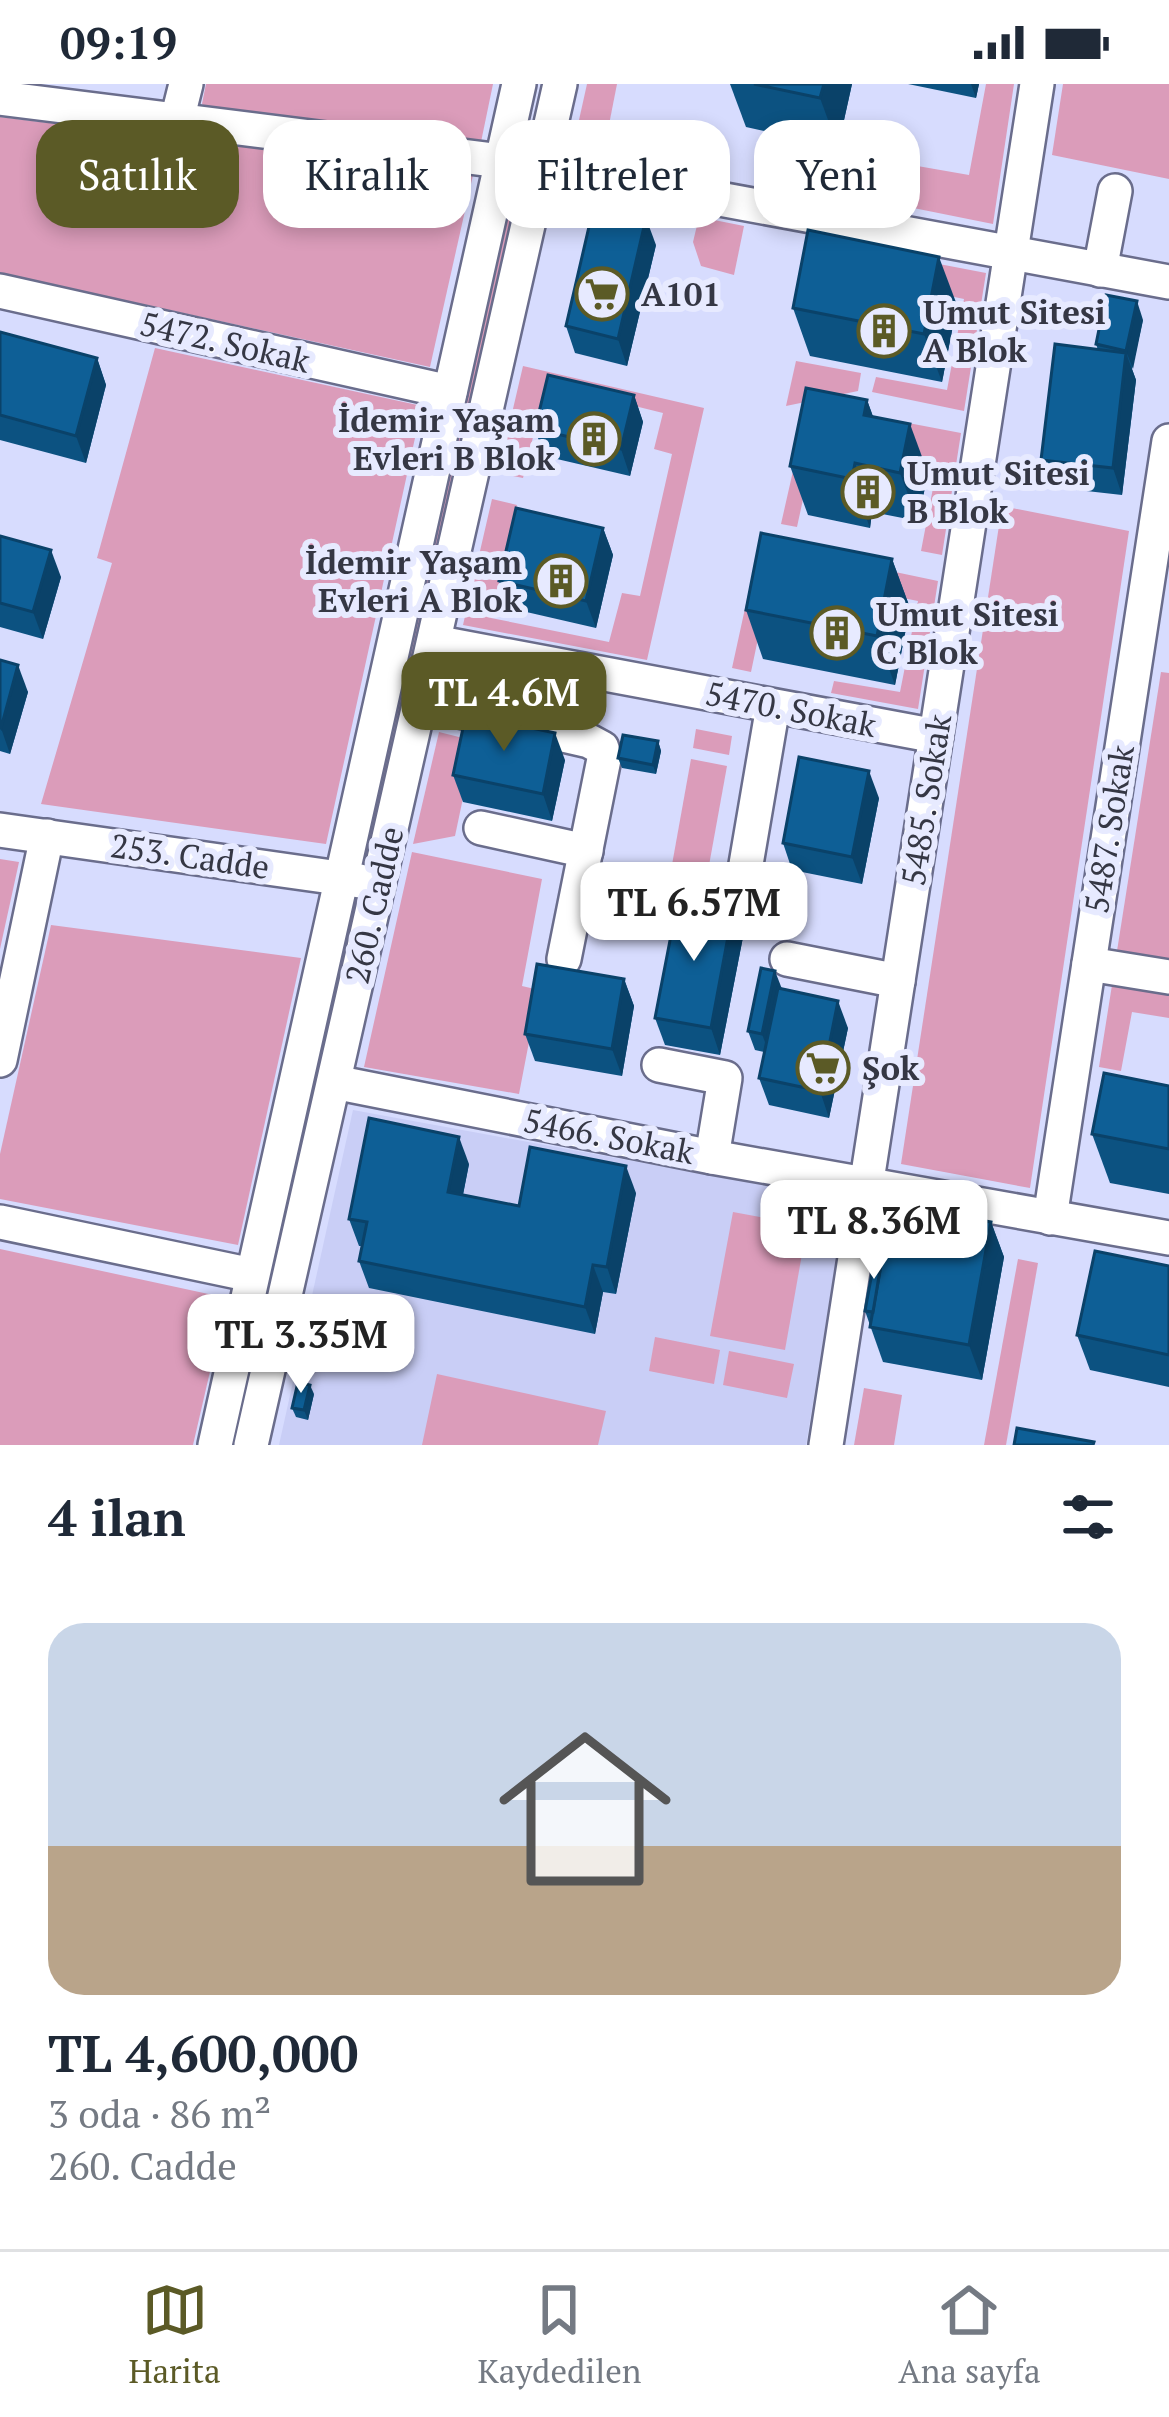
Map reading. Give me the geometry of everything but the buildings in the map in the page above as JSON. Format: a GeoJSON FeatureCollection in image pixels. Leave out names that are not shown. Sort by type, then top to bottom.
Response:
{"type":"FeatureCollection","features":[{"type":"Feature","properties":{"kind":"street"},"geometry":{"type":"LineString","coordinates":[[0,98],[178,120],[186,84]]}},
{"type":"Feature","properties":{"kind":"street","name":"260. Cadde"},"geometry":{"type":"LineString","coordinates":[[510,120],[518,84]]}},
{"type":"Feature","properties":{"kind":"street","name":"260. Cadde"},"geometry":{"type":"LineString","coordinates":[[552,120],[560,84]]}},
{"type":"Feature","properties":{"kind":"street","name":"5485. Sokak"},"geometry":{"type":"LineString","coordinates":[[826,1445],[1037,84]]}},
{"type":"Feature","properties":{"kind":"street"},"geometry":{"type":"LineString","coordinates":[[239,128],[495,160]]}},
{"type":"Feature","properties":{"kind":"street","name":"260. Cadde"},"geometry":{"type":"LineString","coordinates":[[215,1445],[495,188]]}},
{"type":"Feature","properties":{"kind":"street"},"geometry":{"type":"LineString","coordinates":[[1100,269],[1115,191]]}},
{"type":"Feature","properties":{"kind":"street"},"geometry":{"type":"LineString","coordinates":[[730,201],[1169,282]]}},
{"type":"Feature","properties":{"kind":"street","name":"260. Cadde"},"geometry":{"type":"LineString","coordinates":[[251,1445],[528,228]]}},
{"type":"Feature","properties":{"kind":"street","name":"5472. Sokak"},"geometry":{"type":"LineString","coordinates":[[0,291],[450,392]]}},
{"type":"Feature","properties":{"kind":"street","name":"5487. Sokak"},"geometry":{"type":"LineString","coordinates":[[1050,1218],[1169,441]]}},
{"type":"Feature","properties":{"kind":"street","name":"5470. Sokak"},"geometry":{"type":"LineString","coordinates":[[434,642],[936,736]]}},
{"type":"Feature","properties":{"kind":"street"},"geometry":{"type":"LineString","coordinates":[[420,702],[589,741],[602,748],[604,759],[564,959]]}},
{"type":"Feature","properties":{"kind":"street"},"geometry":{"type":"LineString","coordinates":[[744,876],[773,706]]}},
{"type":"Feature","properties":{"kind":"street"},"geometry":{"type":"LineString","coordinates":[[481,828],[586,851]]}},
{"type":"Feature","properties":{"kind":"street","name":"253. Cadde"},"geometry":{"type":"LineString","coordinates":[[0,830],[379,884]]}},
{"type":"Feature","properties":{"kind":"street"},"geometry":{"type":"LineString","coordinates":[[0,1060],[47,836]]}},
{"type":"Feature","properties":{"kind":"street"},"geometry":{"type":"LineString","coordinates":[[787,959],[898,981]]}},
{"type":"Feature","properties":{"kind":"street"},"geometry":{"type":"LineString","coordinates":[[1089,964],[1169,977]]}},
{"type":"Feature","properties":{"kind":"street"},"geometry":{"type":"LineString","coordinates":[[659,1066],[725,1078],[712,1156]]}},
{"type":"Feature","properties":{"kind":"street","name":"5466. Sokak"},"geometry":{"type":"LineString","coordinates":[[334,1082],[1169,1238]]}},
{"type":"Feature","properties":{"kind":"street"},"geometry":{"type":"LineString","coordinates":[[0,1222],[252,1275]]}},
{"type":"Feature","properties":{"kind":"shaded area"},"geometry":{"type":"Polygon","coordinates":[[[206,84],[493,84],[481,142],[471,141],[471,120],[304,120],[202,104],[206,84]]]}},
{"type":"Feature","properties":{"kind":"shaded area"},"geometry":{"type":"Polygon","coordinates":[[[587,84],[617,84],[610,120],[579,120],[587,84]]]}},
{"type":"Feature","properties":{"kind":"shaded area"},"geometry":{"type":"Polygon","coordinates":[[[986,84],[1014,84],[993,224],[920,209],[920,166],[969,175],[986,84]]]}},
{"type":"Feature","properties":{"kind":"shaded area"},"geometry":{"type":"Polygon","coordinates":[[[1063,84],[1169,84],[1169,179],[1052,155],[1063,84]]]}},
{"type":"Feature","properties":{"kind":"shaded area"},"geometry":{"type":"Polygon","coordinates":[[[0,117],[36,121],[36,228],[239,228],[239,146],[263,149],[263,228],[461,228],[430,367],[0,273],[0,117]]]}},
{"type":"Feature","properties":{"kind":"shaded area"},"geometry":{"type":"Polygon","coordinates":[[[744,226],[734,275],[701,266],[693,242],[696,228],[744,226]]]}},
{"type":"Feature","properties":{"kind":"shaded area"},"geometry":{"type":"Polygon","coordinates":[[[500,228],[514,228],[384,821],[371,817],[500,228]]]}},
{"type":"Feature","properties":{"kind":"shaded area"},"geometry":{"type":"Polygon","coordinates":[[[814,240],[986,273],[964,411],[872,392],[876,377],[947,390],[964,299],[829,271],[814,240]]]}},
{"type":"Feature","properties":{"kind":"shaded area"},"geometry":{"type":"Polygon","coordinates":[[[155,348],[422,406],[326,844],[41,804],[112,563],[97,558],[155,348]]]}},
{"type":"Feature","properties":{"kind":"shaded area"},"geometry":{"type":"Polygon","coordinates":[[[796,361],[861,373],[858,391],[786,406],[796,361]]]}},
{"type":"Feature","properties":{"kind":"shaded area"},"geometry":{"type":"Polygon","coordinates":[[[523,366],[704,408],[647,660],[463,625],[492,499],[517,505],[491,618],[609,642],[622,593],[640,596],[672,454],[654,449],[663,413],[546,384],[523,478],[498,473],[523,366]]]}},
{"type":"Feature","properties":{"kind":"shaded area"},"geometry":{"type":"Polygon","coordinates":[[[845,411],[961,433],[942,555],[921,551],[937,467],[890,457],[818,430],[797,527],[781,524],[805,418],[845,411]]]}},
{"type":"Feature","properties":{"kind":"shaded area"},"geometry":{"type":"Polygon","coordinates":[[[1002,506],[1129,531],[1030,1188],[901,1164],[1002,506]]]}},
{"type":"Feature","properties":{"kind":"shaded area"},"geometry":{"type":"Polygon","coordinates":[[[761,535],[819,556],[938,581],[918,709],[831,693],[834,681],[900,692],[918,601],[772,572],[751,672],[732,668],[761,535]]]}},
{"type":"Feature","properties":{"kind":"shaded area"},"geometry":{"type":"Polygon","coordinates":[[[1161,672],[1169,673],[1169,960],[1117,951],[1161,672]]]}},
{"type":"Feature","properties":{"kind":"shaded area"},"geometry":{"type":"Polygon","coordinates":[[[696,729],[732,736],[729,755],[693,748],[696,729]]]}},
{"type":"Feature","properties":{"kind":"shaded area"},"geometry":{"type":"Polygon","coordinates":[[[439,732],[475,741],[455,836],[413,844],[439,732]]]}},
{"type":"Feature","properties":{"kind":"shaded area"},"geometry":{"type":"Polygon","coordinates":[[[691,759],[727,766],[704,893],[668,887],[691,759]]]}},
{"type":"Feature","properties":{"kind":"shaded area"},"geometry":{"type":"Polygon","coordinates":[[[412,852],[542,879],[522,986],[539,990],[519,1094],[364,1067],[412,852]]]}},
{"type":"Feature","properties":{"kind":"shaded area"},"geometry":{"type":"Polygon","coordinates":[[[0,859],[19,862],[0,949],[0,859]]]}},
{"type":"Feature","properties":{"kind":"shaded area"},"geometry":{"type":"Polygon","coordinates":[[[346,911],[359,915],[239,1445],[228,1445],[346,911]]]}},
{"type":"Feature","properties":{"kind":"shaded area"},"geometry":{"type":"Polygon","coordinates":[[[51,925],[301,958],[238,1245],[0,1199],[0,1154],[51,925]]]}},
{"type":"Feature","properties":{"kind":"shaded area"},"geometry":{"type":"Polygon","coordinates":[[[1112,985],[1169,995],[1169,1018],[1132,1012],[1121,1071],[1099,1067],[1112,985]]]}},
{"type":"Feature","properties":{"kind":"shaded area"},"geometry":{"type":"Polygon","coordinates":[[[353,1110],[846,1200],[806,1445],[279,1445],[353,1110]]]}},
{"type":"Feature","properties":{"kind":"shaded area"},"geometry":{"type":"Polygon","coordinates":[[[733,1212],[807,1226],[785,1350],[710,1336],[733,1212]]]}},
{"type":"Feature","properties":{"kind":"shaded area"},"geometry":{"type":"Polygon","coordinates":[[[0,1249],[227,1298],[193,1445],[0,1445],[0,1249]]]}},
{"type":"Feature","properties":{"kind":"shaded area"},"geometry":{"type":"Polygon","coordinates":[[[1018,1259],[1038,1263],[1006,1445],[984,1445],[1018,1259]]]}},
{"type":"Feature","properties":{"kind":"shaded area"},"geometry":{"type":"Polygon","coordinates":[[[655,1337],[720,1350],[714,1384],[649,1371],[655,1337]]]}},
{"type":"Feature","properties":{"kind":"shaded area"},"geometry":{"type":"Polygon","coordinates":[[[729,1351],[794,1364],[787,1398],[723,1385],[729,1351]]]}},
{"type":"Feature","properties":{"kind":"shaded area"},"geometry":{"type":"Polygon","coordinates":[[[437,1374],[606,1411],[598,1445],[422,1445],[437,1374]]]}},
{"type":"Feature","properties":{"kind":"shaded area"},"geometry":{"type":"Polygon","coordinates":[[[864,1388],[902,1395],[894,1445],[854,1445],[864,1388]]]}},
{"type":"Feature","properties":{"kind":"place","name":"A101"},"geometry":{"type":"Point","coordinates":[602,294]}},
{"type":"Feature","properties":{"kind":"place","name":"Umut Sitesi A Blok"},"geometry":{"type":"Point","coordinates":[884,331]}},
{"type":"Feature","properties":{"kind":"place","name":"İdemir Yaşam Evleri B Blok"},"geometry":{"type":"Point","coordinates":[594,439]}},
{"type":"Feature","properties":{"kind":"place","name":"Umut Sitesi B Blok"},"geometry":{"type":"Point","coordinates":[868,492]}},
{"type":"Feature","properties":{"kind":"place","name":"İdemir Yaşam Evleri A Blok"},"geometry":{"type":"Point","coordinates":[561,581]}},
{"type":"Feature","properties":{"kind":"place","name":"Umut Sitesi C Blok"},"geometry":{"type":"Point","coordinates":[837,633]}},
{"type":"Feature","properties":{"kind":"place","name":"Şok"},"geometry":{"type":"Point","coordinates":[823,1068]}}]}
